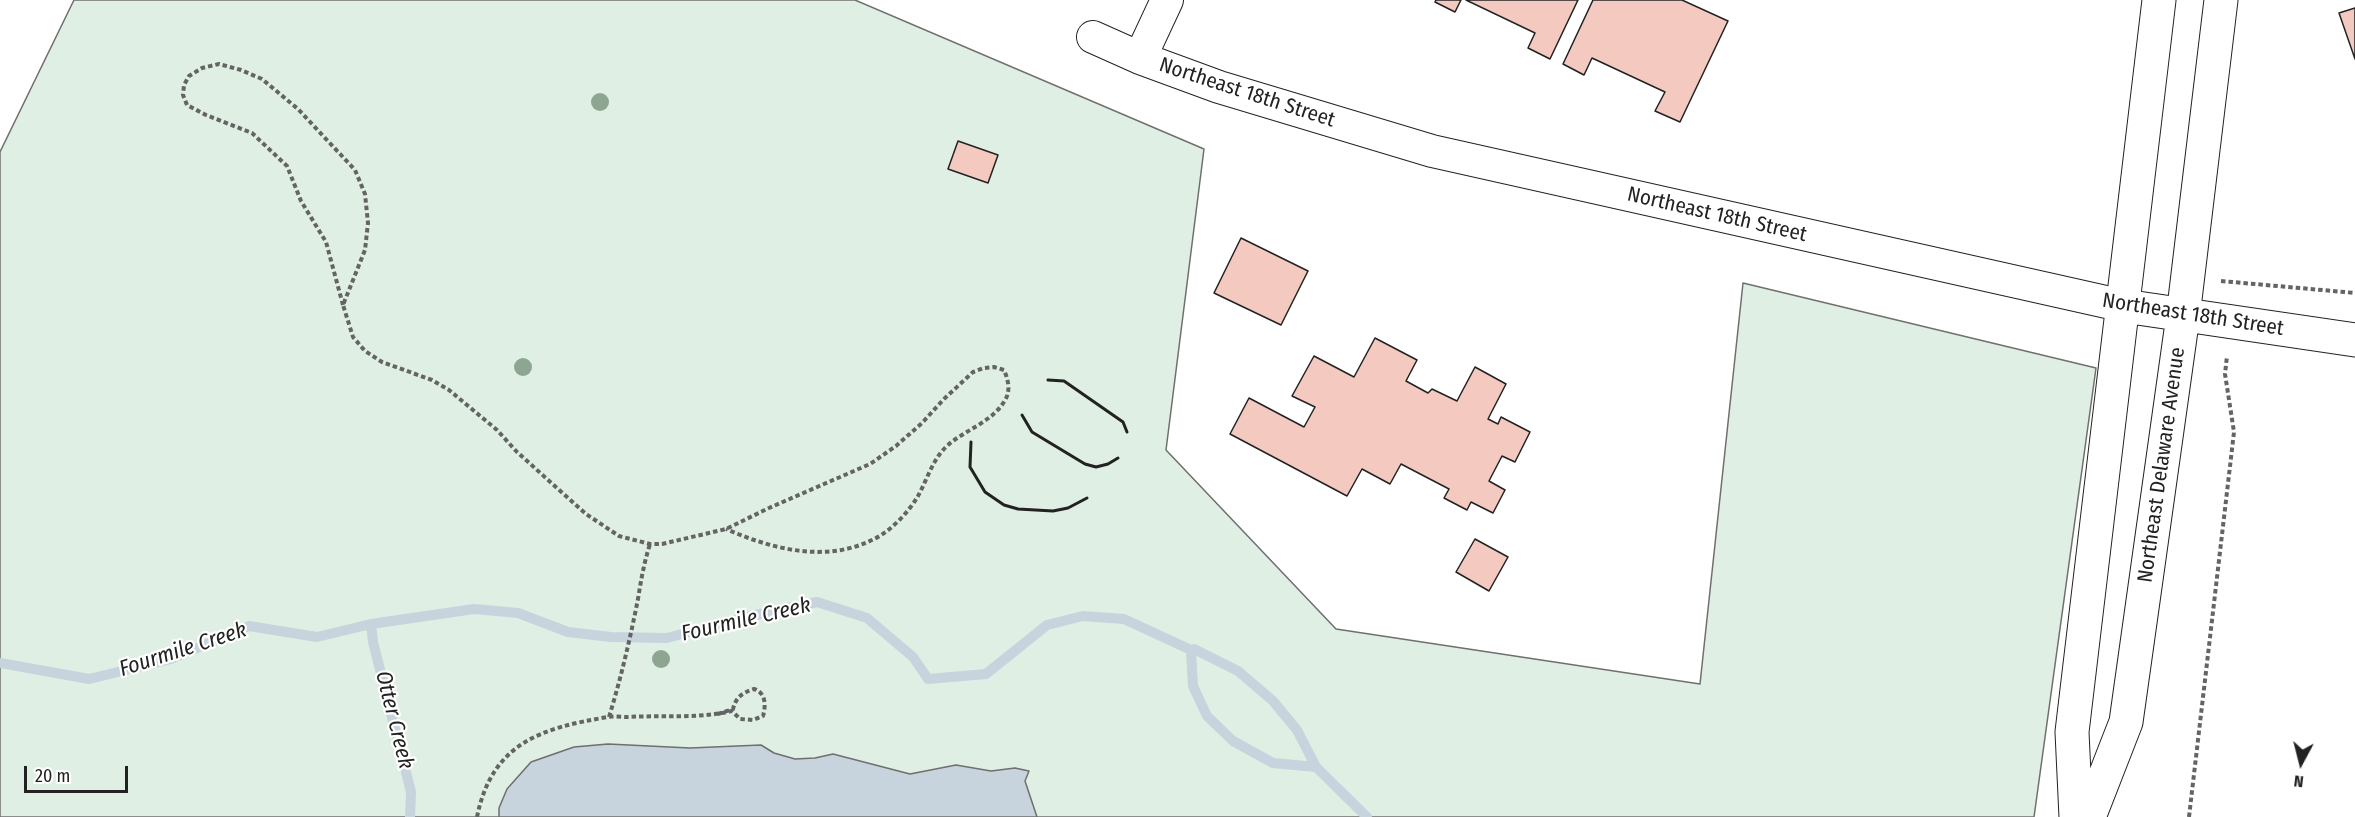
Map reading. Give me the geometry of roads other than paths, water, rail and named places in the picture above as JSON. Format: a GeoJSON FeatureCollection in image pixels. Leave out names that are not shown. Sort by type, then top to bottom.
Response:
{"type":"FeatureCollection","features":[{"type":"Feature","properties":{"kind":"main road"},"geometry":{"type":"LineString","coordinates":[[2076,817],[2072,732],[2159,0]]}},
{"type":"Feature","properties":{"kind":"main road","name":"Northeast Delaware Avenue"},"geometry":{"type":"LineString","coordinates":[[2089,817],[2126,722],[2183,316],[2221,0]]}},
{"type":"Feature","properties":{"kind":"main road","name":"Northeast 18th Street"},"geometry":{"type":"LineString","coordinates":[[2124,306],[2355,340]]}},
{"type":"Feature","properties":{"kind":"street"},"geometry":{"type":"LineString","coordinates":[[1140,58],[1167,0]]}},
{"type":"Feature","properties":{"kind":"street","name":"Northeast 18th Street"},"geometry":{"type":"LineString","coordinates":[[1093,37],[1140,58],[1219,87],[1432,151],[2124,306]]}},
{"type":"Feature","properties":{"kind":"waterway","name":"Fourmile Creek"},"geometry":{"type":"LineString","coordinates":[[0,663],[89,679],[171,659],[249,626],[317,637],[371,624],[474,609],[518,613],[568,632],[611,637],[667,638],[741,618],[817,602],[867,618],[913,657],[928,679],[986,674],[1047,625],[1083,616],[1124,619],[1191,650],[1193,686],[1207,716],[1233,741],[1273,763],[1316,767],[1367,817]]}},
{"type":"Feature","properties":{"kind":"waterway","name":"Otter Creek"},"geometry":{"type":"LineString","coordinates":[[371,624],[373,642],[411,792],[410,817]]}},
{"type":"Feature","properties":{"kind":"waterway"},"geometry":{"type":"LineString","coordinates":[[1194,649],[1238,671],[1273,701],[1297,730],[1316,767]]}}]}
